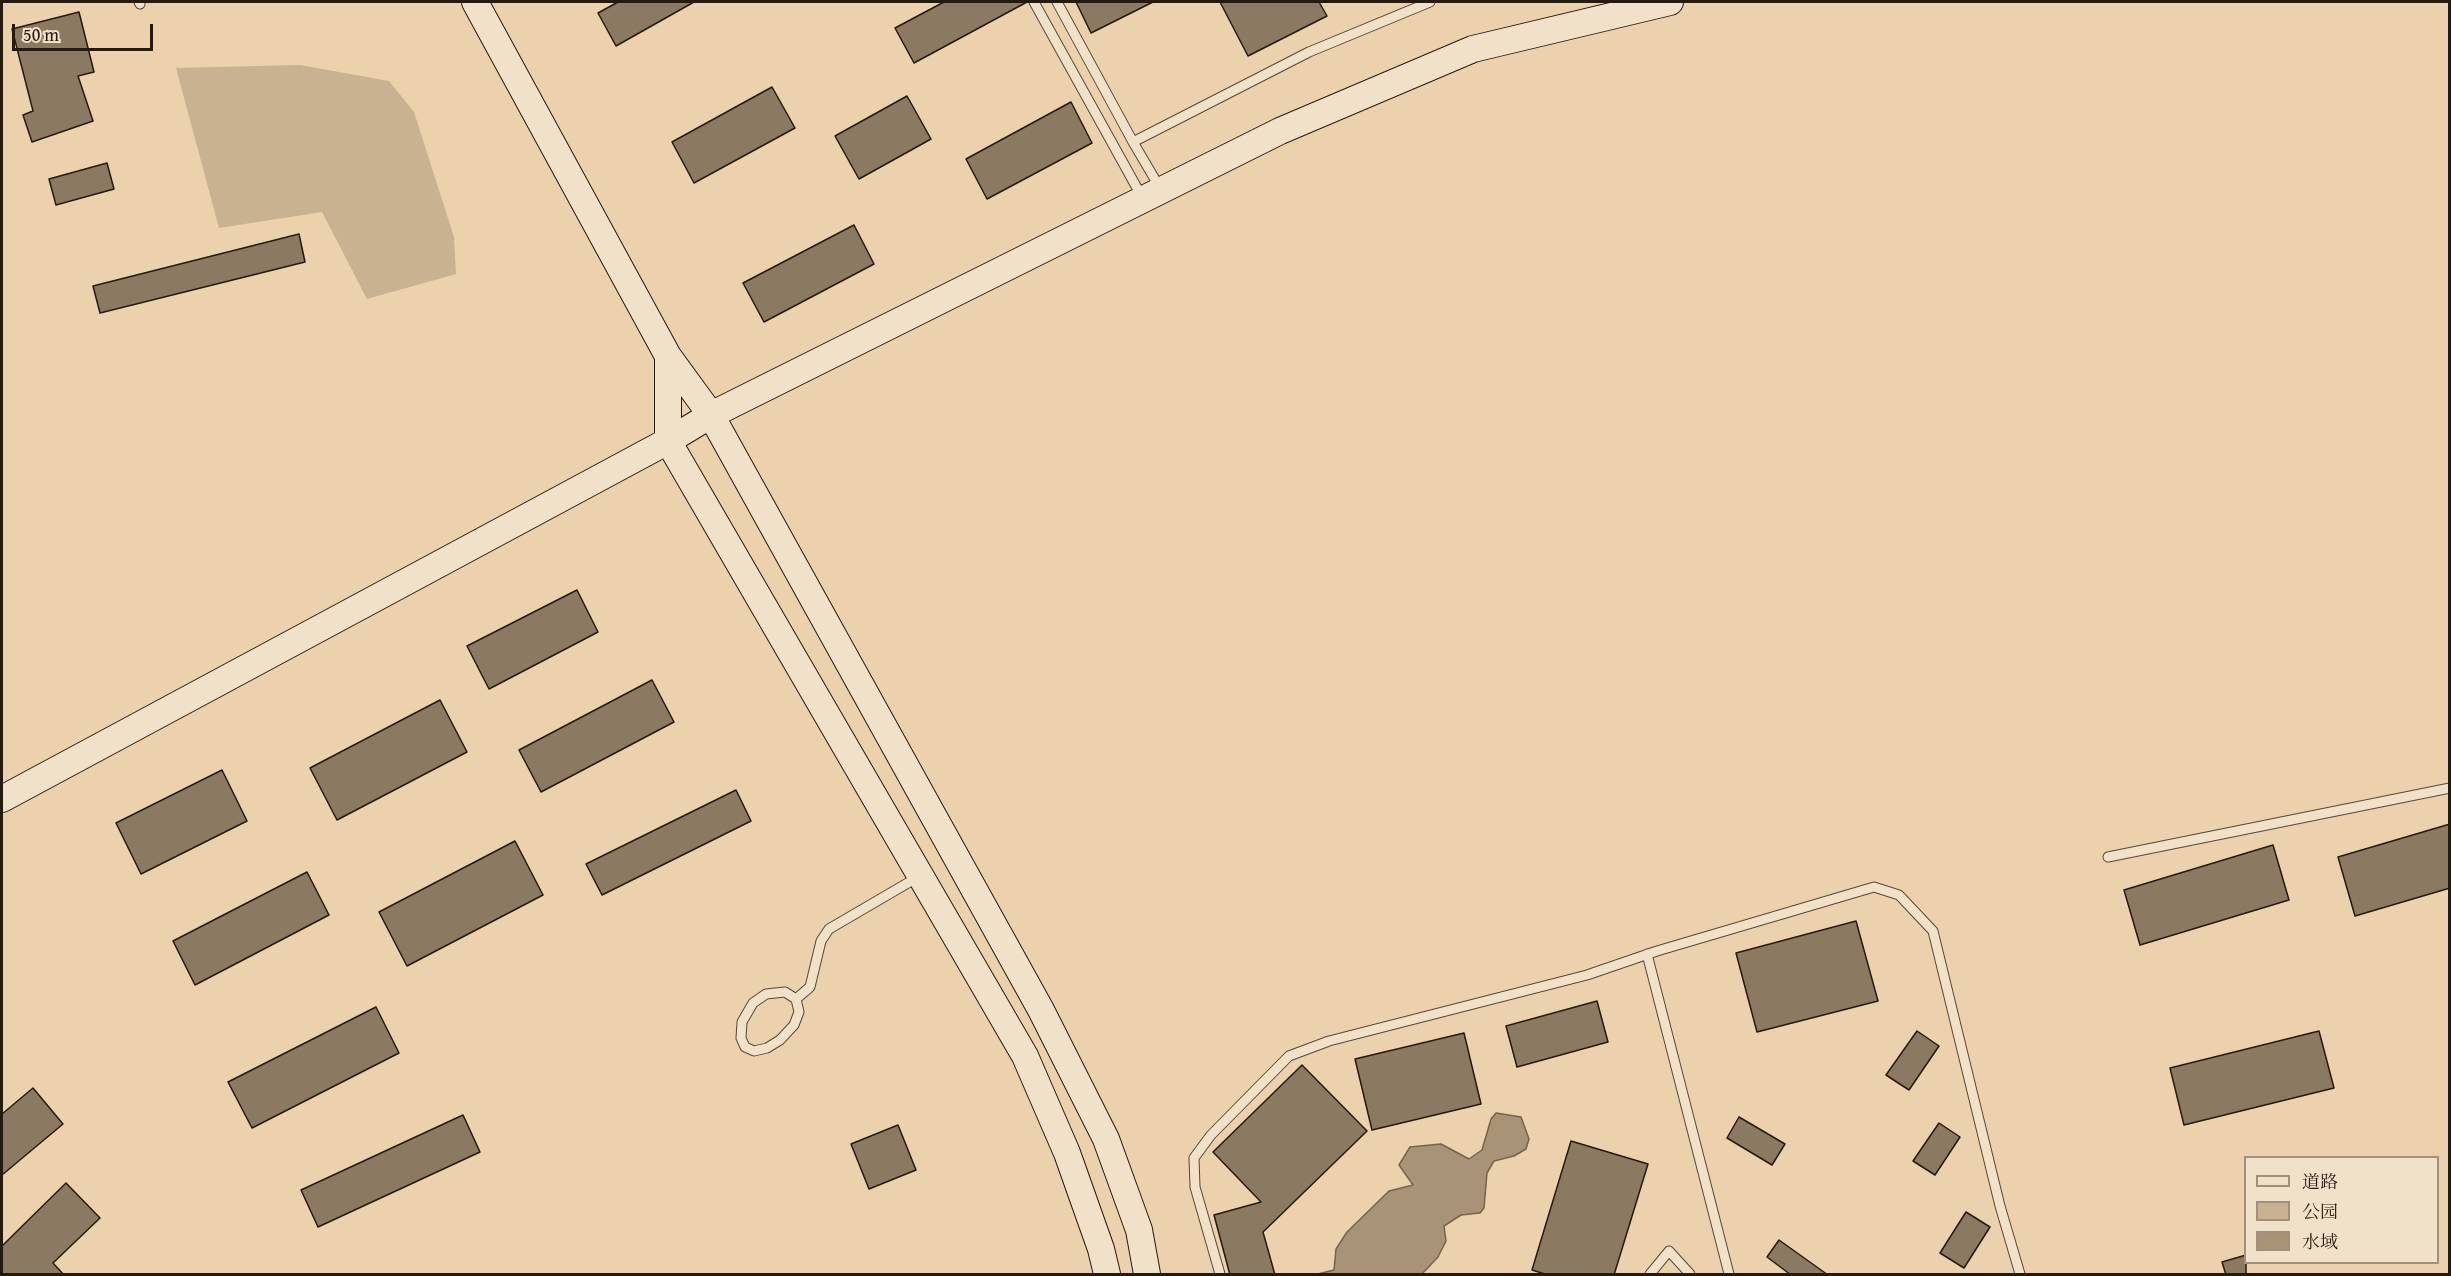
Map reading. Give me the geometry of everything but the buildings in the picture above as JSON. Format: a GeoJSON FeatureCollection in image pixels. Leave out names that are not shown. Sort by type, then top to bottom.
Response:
{"type":"FeatureCollection","features":[{"type":"Feature","properties":{"kind":"main road"},"geometry":{"type":"LineString","coordinates":[[475,2],[668,356],[711,415],[1041,1010],[1106,1139],[1139,1230],[1148,1275]]}},
{"type":"Feature","properties":{"kind":"main road"},"geometry":{"type":"LineString","coordinates":[[2,799],[668,441],[711,415],[1280,130],[1473,49],[1670,2]]}},
{"type":"Feature","properties":{"kind":"main road"},"geometry":{"type":"LineString","coordinates":[[668,356],[668,441],[1025,1056],[1067,1153],[1101,1250],[1107,1275]]}},
{"type":"Feature","properties":{"kind":"lane"},"geometry":{"type":"LineString","coordinates":[[1034,2],[1152,195]]}},
{"type":"Feature","properties":{"kind":"lane"},"geometry":{"type":"LineString","coordinates":[[1057,2],[1133,142],[1152,195]]}},
{"type":"Feature","properties":{"kind":"lane"},"geometry":{"type":"LineString","coordinates":[[1133,142],[1309,52],[1430,2]]}},
{"type":"Feature","properties":{"kind":"lane"},"geometry":{"type":"LineString","coordinates":[[2108,857],[2450,788]]}},
{"type":"Feature","properties":{"kind":"lane"},"geometry":{"type":"LineString","coordinates":[[796,999],[810,987],[821,941],[829,929],[921,876]]}},
{"type":"Feature","properties":{"kind":"lane"},"geometry":{"type":"LineString","coordinates":[[1220,1275],[1195,1187],[1194,1158],[1211,1135],[1289,1056],[1329,1041],[1587,975],[1647,954],[1874,887],[1899,896],[1933,931],[2000,1206],[2020,1275]]}},
{"type":"Feature","properties":{"kind":"lane"},"geometry":{"type":"LineString","coordinates":[[1647,954],[1729,1275]]}},
{"type":"Feature","properties":{"kind":"lane"},"geometry":{"type":"LineString","coordinates":[[785,992],[796,999],[799,1012],[794,1025],[780,1040],[767,1048],[754,1052],[745,1047],[741,1038],[742,1022],[753,1003],[766,993],[785,992]]}},
{"type":"Feature","properties":{"kind":"lane"},"geometry":{"type":"LineString","coordinates":[[1650,1275],[1669,1251],[1690,1275]]}},
{"type":"Feature","properties":{"kind":"green space"},"geometry":{"type":"Polygon","coordinates":[[[300,65],[389,81],[414,112],[454,237],[456,274],[367,299],[322,212],[219,228],[176,68],[300,65]]]}},
{"type":"Feature","properties":{"kind":"water"},"geometry":{"type":"Polygon","coordinates":[[[1496,1113],[1521,1117],[1529,1139],[1526,1149],[1514,1156],[1494,1161],[1487,1173],[1484,1208],[1480,1213],[1461,1215],[1444,1226],[1446,1241],[1438,1257],[1422,1274],[1318,1274],[1334,1270],[1336,1249],[1347,1232],[1389,1191],[1413,1185],[1399,1165],[1410,1147],[1441,1144],[1469,1159],[1482,1150],[1491,1119],[1496,1113]]]}}]}
